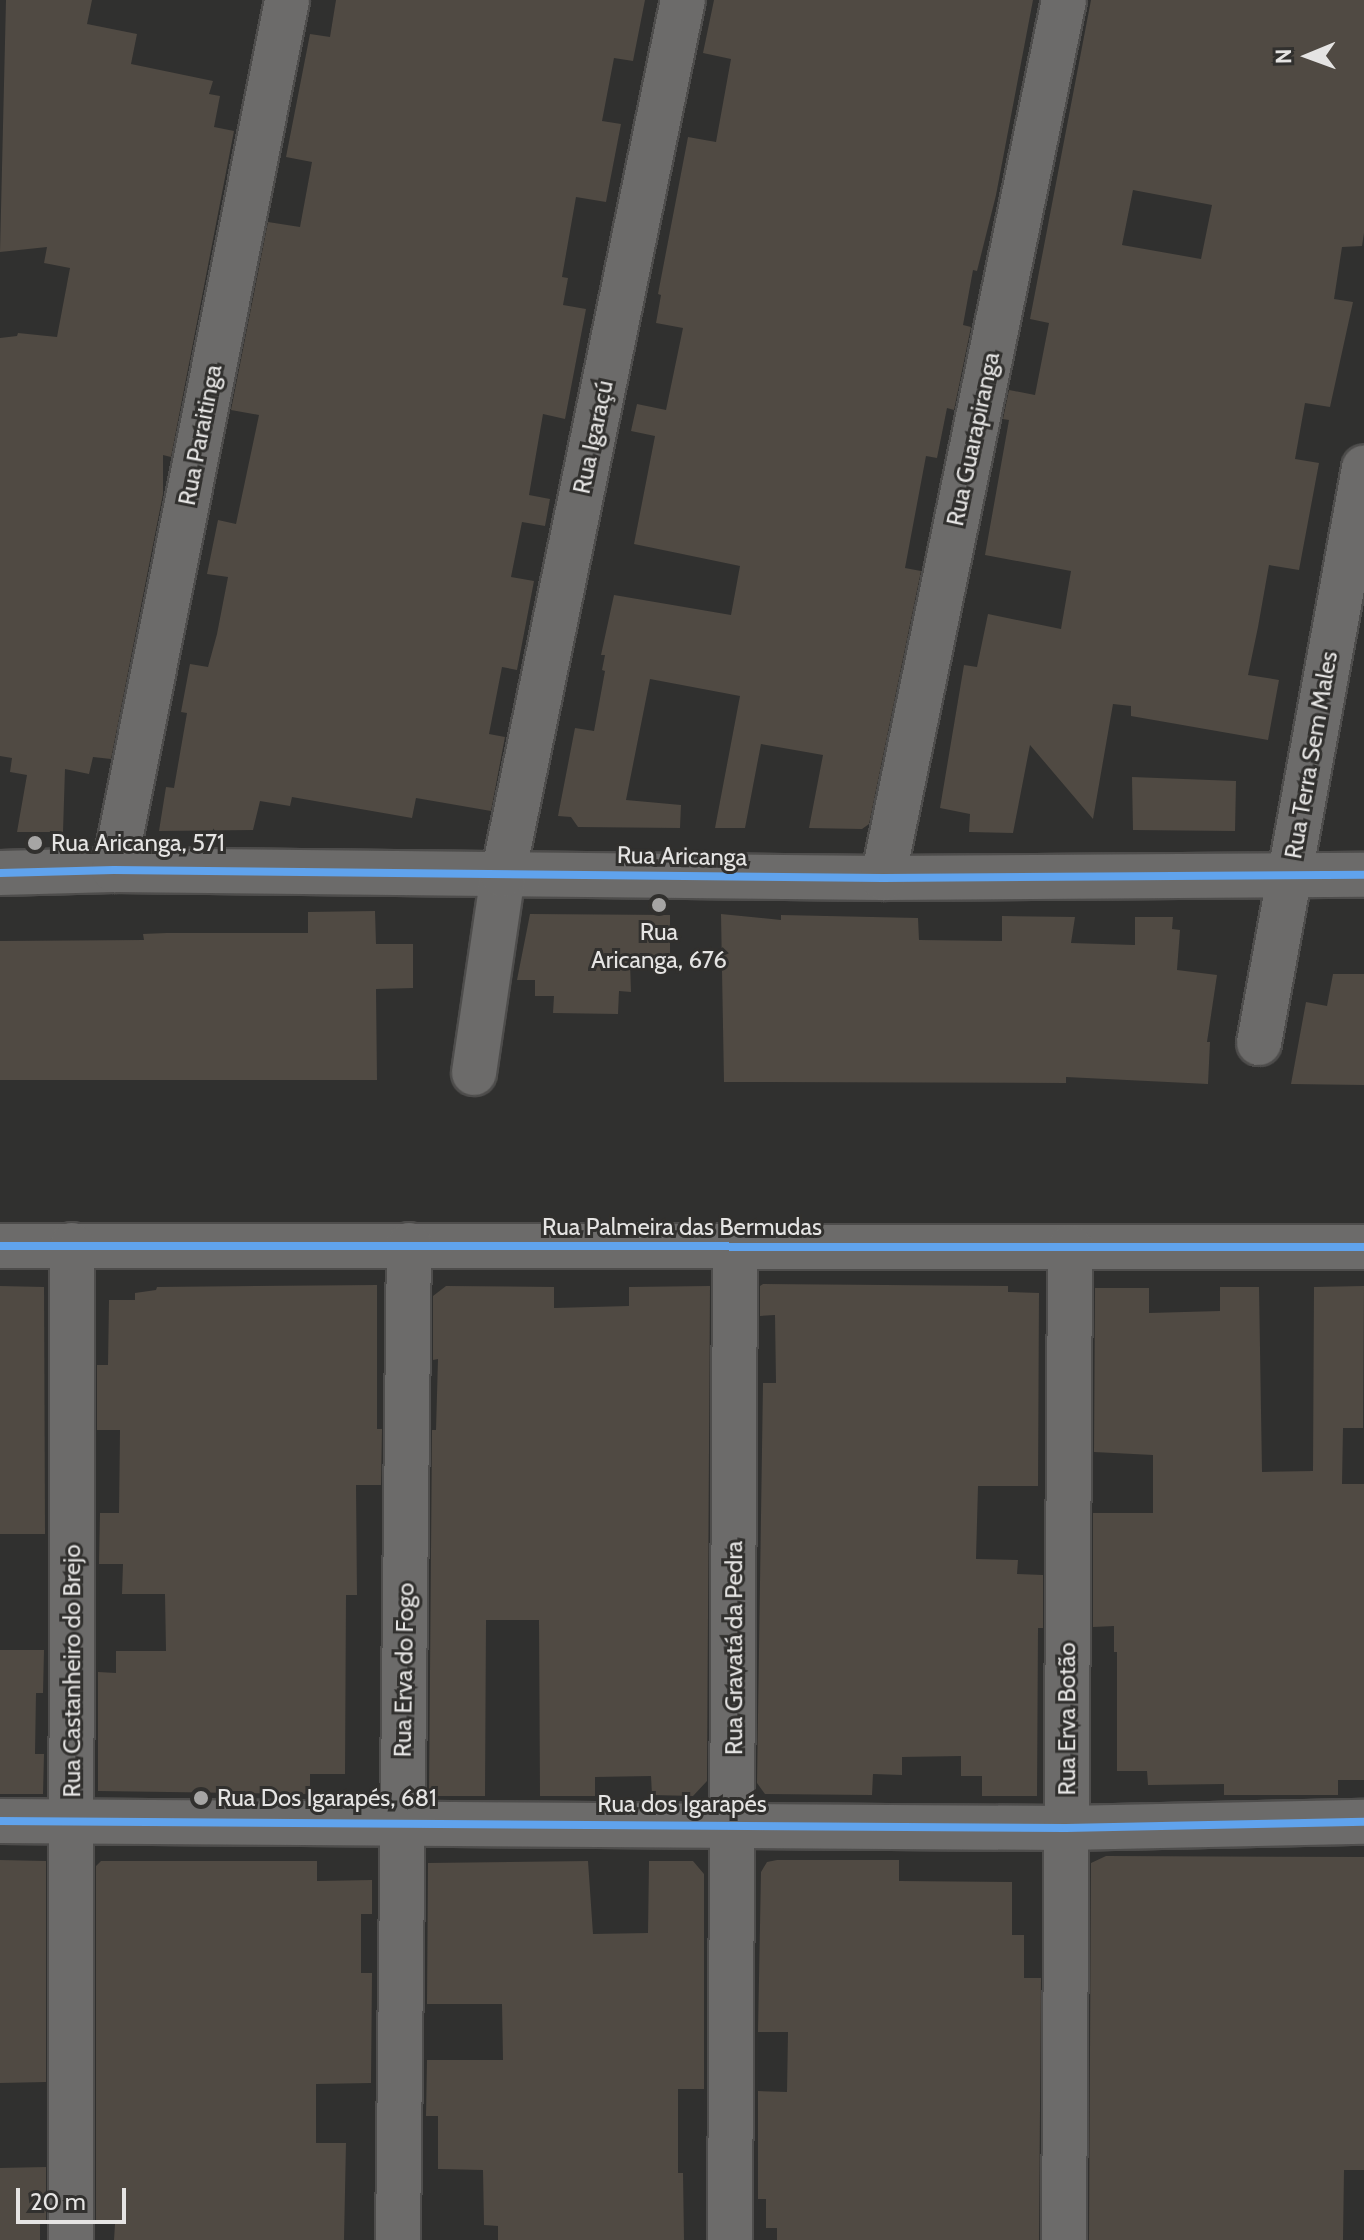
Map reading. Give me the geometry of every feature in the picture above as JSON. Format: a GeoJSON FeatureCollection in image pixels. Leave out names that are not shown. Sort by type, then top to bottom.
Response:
{"type":"FeatureCollection","features":[{"type":"Feature","properties":{"kind":"street","name":"Rua Paraitinga"},"geometry":{"type":"LineString","coordinates":[[114,870],[287,0]]}},
{"type":"Feature","properties":{"kind":"street","name":"Rua Igaraçú"},"geometry":{"type":"LineString","coordinates":[[474,1073],[503,875],[683,0]]}},
{"type":"Feature","properties":{"kind":"street","name":"Rua Guarapiranga"},"geometry":{"type":"LineString","coordinates":[[883,878],[1064,0]]}},
{"type":"Feature","properties":{"kind":"street","name":"Rua Terra Sem Males"},"geometry":{"type":"LineString","coordinates":[[1259,1043],[1364,468]]}},
{"type":"Feature","properties":{"kind":"street","name":"Rua Aricanga"},"geometry":{"type":"LineString","coordinates":[[0,873],[114,870],[883,878],[1364,875]]}},
{"type":"Feature","properties":{"kind":"street","name":"Rua Castanheiro do Brejo"},"geometry":{"type":"LineString","coordinates":[[71,2240],[72,1245]]}},
{"type":"Feature","properties":{"kind":"street","name":"Rua Erva do Fogo"},"geometry":{"type":"LineString","coordinates":[[398,2240],[409,1245]]}},
{"type":"Feature","properties":{"kind":"street","name":"Rua Palmeira das Bermudas"},"geometry":{"type":"LineString","coordinates":[[0,1246],[1364,1247]]}},
{"type":"Feature","properties":{"kind":"street","name":"Rua Erva Botão"},"geometry":{"type":"LineString","coordinates":[[1064,2240],[1070,1247]]}},
{"type":"Feature","properties":{"kind":"street","name":"Rua Gravatá da Pedra"},"geometry":{"type":"LineString","coordinates":[[730,2240],[735,1248]]}},
{"type":"Feature","properties":{"kind":"street","name":"Rua dos Igarapés"},"geometry":{"type":"LineString","coordinates":[[0,1821],[1066,1828],[1364,1822]]}},
{"type":"Feature","properties":{"kind":"building"},"geometry":{"type":"Polygon","coordinates":[[[6,0],[92,0],[87,24],[137,34],[131,64],[213,81],[209,94],[220,96],[214,127],[234,131],[171,457],[163,455],[163,494],[111,759],[93,757],[89,774],[65,769],[63,832],[17,832],[27,775],[10,772],[12,758],[0,756],[0,338],[17,336],[18,333],[57,337],[70,268],[44,263],[47,247],[0,252],[6,0]]]}},
{"type":"Feature","properties":{"kind":"building"},"geometry":{"type":"Polygon","coordinates":[[[336,0],[645,0],[633,61],[614,58],[602,121],[621,124],[606,202],[576,197],[562,277],[568,278],[563,305],[586,309],[565,419],[543,414],[529,495],[550,499],[545,526],[522,522],[511,577],[534,581],[517,670],[502,667],[489,734],[505,737],[491,811],[416,798],[412,818],[292,797],[290,806],[260,801],[253,830],[159,831],[166,787],[174,788],[187,713],[181,712],[190,664],[208,667],[228,577],[207,574],[218,520],[236,524],[259,415],[231,410],[268,222],[300,227],[312,162],[286,157],[310,34],[330,37],[336,0]]]}},
{"type":"Feature","properties":{"kind":"building"},"geometry":{"type":"Polygon","coordinates":[[[714,0],[1033,0],[996,195],[977,271],[973,270],[963,325],[971,327],[954,410],[947,408],[937,458],[926,456],[905,568],[921,571],[869,824],[862,829],[809,828],[823,755],[761,744],[745,828],[715,828],[740,696],[650,679],[626,800],[681,805],[680,828],[578,827],[571,817],[558,816],[575,728],[594,731],[605,671],[602,670],[605,655],[601,655],[614,595],[731,615],[740,566],[634,544],[655,436],[631,431],[637,404],[666,410],[683,328],[656,323],[661,295],[658,294],[688,137],[716,142],[731,59],[703,53],[714,0]]]}},
{"type":"Feature","properties":{"kind":"building"},"geometry":{"type":"Polygon","coordinates":[[[1091,0],[1364,0],[1364,233],[1362,246],[1342,247],[1334,299],[1353,302],[1330,407],[1305,403],[1295,459],[1319,463],[1299,570],[1269,565],[1248,675],[1279,680],[1268,740],[1131,716],[1131,706],[1113,704],[1093,819],[1030,745],[1013,833],[969,832],[970,814],[940,808],[964,665],[977,667],[988,614],[1061,629],[1071,571],[985,555],[1009,420],[1003,419],[1009,390],[1035,395],[1049,323],[1030,319],[1091,0]],[[1133,190],[1122,245],[1201,259],[1212,205],[1133,190]]]}},
{"type":"Feature","properties":{"kind":"building"},"geometry":{"type":"Polygon","coordinates":[[[1132,777],[1236,781],[1235,831],[1133,830],[1132,777]]]}},
{"type":"Feature","properties":{"kind":"building"},"geometry":{"type":"Polygon","coordinates":[[[375,911],[376,944],[413,944],[413,988],[376,989],[377,1080],[0,1080],[0,941],[144,940],[143,934],[167,933],[308,933],[308,912],[375,911]]]}},
{"type":"Feature","properties":{"kind":"building"},"geometry":{"type":"Polygon","coordinates":[[[530,914],[670,915],[670,962],[630,962],[631,992],[619,991],[618,1014],[553,1013],[554,996],[535,996],[535,980],[517,980],[530,914]]]}},
{"type":"Feature","properties":{"kind":"building"},"geometry":{"type":"Polygon","coordinates":[[[721,914],[781,920],[781,915],[918,918],[919,940],[1002,941],[1002,916],[1075,917],[1071,943],[1135,945],[1135,917],[1173,917],[1172,929],[1180,930],[1177,970],[1217,975],[1207,1042],[1210,1042],[1208,1084],[1066,1077],[1066,1083],[724,1082],[721,914]]]}},
{"type":"Feature","properties":{"kind":"building"},"geometry":{"type":"Polygon","coordinates":[[[1333,974],[1364,974],[1364,1085],[1291,1084],[1306,1002],[1327,1006],[1333,974]]]}},
{"type":"Feature","properties":{"kind":"building"},"geometry":{"type":"Polygon","coordinates":[[[377,1285],[377,1429],[382,1429],[381,1485],[356,1485],[357,1595],[346,1595],[345,1774],[310,1774],[310,1794],[98,1791],[98,1672],[116,1673],[116,1651],[166,1651],[165,1594],[122,1594],[123,1564],[99,1564],[100,1513],[119,1513],[120,1430],[97,1430],[97,1365],[108,1365],[109,1300],[135,1300],[135,1293],[156,1290],[157,1287],[377,1285]]]}},
{"type":"Feature","properties":{"kind":"building"},"geometry":{"type":"Polygon","coordinates":[[[0,1286],[44,1287],[45,1534],[0,1534],[0,1286]]]}},
{"type":"Feature","properties":{"kind":"building"},"geometry":{"type":"Polygon","coordinates":[[[446,1286],[554,1287],[554,1308],[629,1306],[629,1287],[710,1286],[707,1781],[693,1796],[652,1795],[651,1776],[595,1777],[595,1796],[540,1796],[539,1620],[486,1620],[485,1796],[429,1796],[432,1430],[436,1430],[438,1359],[433,1360],[433,1296],[446,1286]]]}},
{"type":"Feature","properties":{"kind":"building"},"geometry":{"type":"Polygon","coordinates":[[[760,1286],[1008,1286],[1008,1292],[1039,1293],[1038,1486],[978,1486],[976,1559],[1018,1560],[1017,1574],[1043,1575],[1043,1628],[1038,1628],[1037,1796],[982,1796],[982,1776],[961,1776],[961,1756],[902,1757],[902,1775],[873,1774],[872,1795],[765,1794],[757,1783],[763,1383],[776,1383],[775,1315],[760,1316],[760,1286]]]}},
{"type":"Feature","properties":{"kind":"building"},"geometry":{"type":"Polygon","coordinates":[[[1364,1286],[1363,1428],[1343,1428],[1342,1484],[1364,1484],[1364,1780],[1338,1780],[1338,1795],[1224,1795],[1224,1784],[1148,1785],[1147,1771],[1117,1771],[1117,1652],[1114,1652],[1114,1626],[1093,1627],[1093,1513],[1153,1513],[1153,1455],[1094,1452],[1095,1288],[1149,1288],[1149,1313],[1220,1311],[1220,1287],[1259,1287],[1262,1472],[1313,1471],[1314,1287],[1364,1286]]]}},
{"type":"Feature","properties":{"kind":"building"},"geometry":{"type":"Polygon","coordinates":[[[0,1650],[44,1650],[43,1693],[36,1693],[35,1754],[44,1754],[43,1794],[0,1794],[0,1650]]]}},
{"type":"Feature","properties":{"kind":"building"},"geometry":{"type":"Polygon","coordinates":[[[1106,1856],[1364,1857],[1364,2170],[1344,2170],[1343,2240],[1089,2240],[1091,1863],[1106,1856]]]}},
{"type":"Feature","properties":{"kind":"building"},"geometry":{"type":"Polygon","coordinates":[[[0,1860],[46,1861],[46,2082],[0,2083],[0,1860]]]}},
{"type":"Feature","properties":{"kind":"building"},"geometry":{"type":"Polygon","coordinates":[[[899,1860],[899,1881],[1012,1882],[1012,1935],[1024,1935],[1024,1978],[1041,1978],[1039,2240],[777,2240],[777,2228],[766,2228],[766,2199],[758,2199],[758,2091],[787,2092],[788,2032],[758,2032],[761,1872],[767,1862],[899,1860]]]}},
{"type":"Feature","properties":{"kind":"building"},"geometry":{"type":"Polygon","coordinates":[[[101,1861],[317,1861],[317,1881],[372,1880],[372,1914],[361,1914],[361,1973],[372,1973],[371,2083],[316,2084],[316,2143],[346,2143],[344,2240],[114,2240],[115,2224],[96,2224],[96,1866],[101,1861]]]}},
{"type":"Feature","properties":{"kind":"building"},"geometry":{"type":"Polygon","coordinates":[[[588,1861],[593,1934],[648,1933],[649,1861],[693,1861],[704,1874],[704,2089],[678,2089],[678,2173],[683,2173],[684,2240],[498,2240],[498,2226],[484,2225],[483,2170],[438,2169],[438,2116],[426,2116],[427,2060],[503,2060],[502,2004],[427,2004],[428,1863],[588,1861]]]}},
{"type":"Feature","properties":{"kind":"building"},"geometry":{"type":"Polygon","coordinates":[[[46,2167],[46,2223],[40,2223],[40,2240],[0,2240],[0,2168],[46,2167]]]}},
{"type":"Feature","properties":{"kind":"cycle path"},"geometry":{"type":"LineString","coordinates":[[0,873],[114,870],[883,878],[1364,875]]}},
{"type":"Feature","properties":{"kind":"cycle path"},"geometry":{"type":"LineString","coordinates":[[0,1246],[1364,1247]]}},
{"type":"Feature","properties":{"kind":"cycle path"},"geometry":{"type":"LineString","coordinates":[[0,1821],[1066,1828],[1364,1822]]}},
{"type":"Feature","properties":{"kind":"place","name":"Rua Aricanga, 571"},"geometry":{"type":"Point","coordinates":[35,843]}},
{"type":"Feature","properties":{"kind":"place","name":"Rua Aricanga, 676"},"geometry":{"type":"Point","coordinates":[659,905]}},
{"type":"Feature","properties":{"kind":"place","name":"Rua Dos Igarapés, 681"},"geometry":{"type":"Point","coordinates":[201,1798]}}]}
